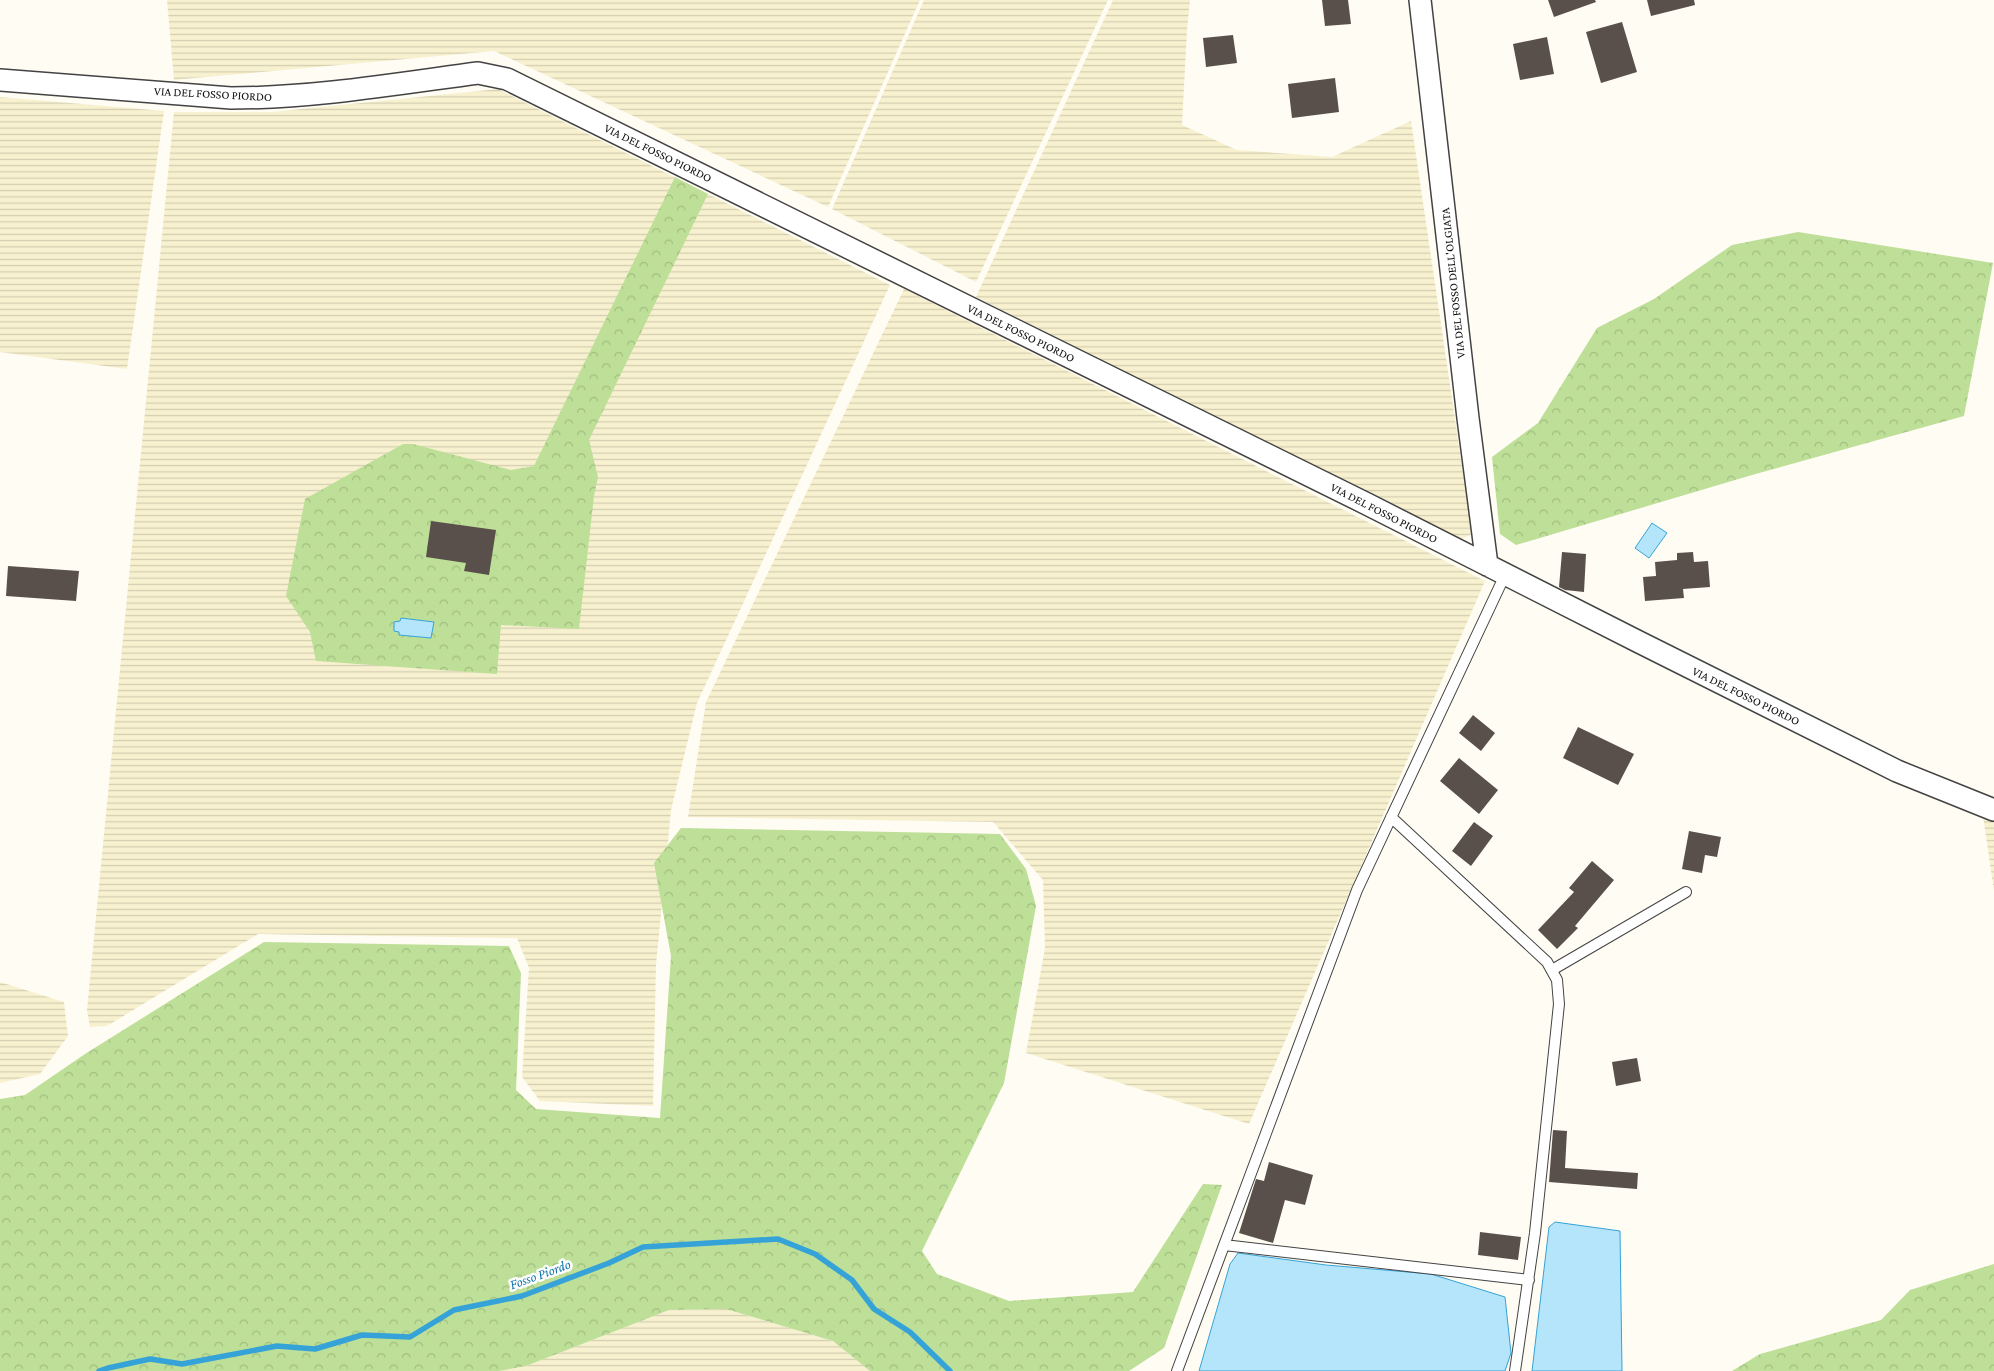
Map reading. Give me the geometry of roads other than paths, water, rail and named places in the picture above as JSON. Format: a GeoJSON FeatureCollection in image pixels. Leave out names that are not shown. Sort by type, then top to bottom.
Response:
{"type":"FeatureCollection","features":[{"type":"Feature","properties":{"kind":"street","name":"VIA DEL FOSSO DELL'OLGIATA"},"geometry":{"type":"LineString","coordinates":[[1420,0],[1468,418],[1496,570]]}},
{"type":"Feature","properties":{"kind":"street","name":"VIA DEL FOSSO PIORDO"},"geometry":{"type":"LineString","coordinates":[[0,80],[232,98],[258,98],[301,96],[478,73],[502,77],[1358,500],[1897,771],[1994,810]]}},
{"type":"Feature","properties":{"kind":"lane"},"geometry":{"type":"LineString","coordinates":[[1177,1371],[1358,890],[1496,570]]}},
{"type":"Feature","properties":{"kind":"lane"},"geometry":{"type":"LineString","coordinates":[[1391,817],[1547,962],[1556,980],[1559,1004],[1528,1280],[1515,1371]]}},
{"type":"Feature","properties":{"kind":"lane"},"geometry":{"type":"LineString","coordinates":[[1552,970],[1686,892]]}},
{"type":"Feature","properties":{"kind":"lane"},"geometry":{"type":"LineString","coordinates":[[1224,1245],[1528,1280]]}},
{"type":"Feature","properties":{"kind":"water"},"geometry":{"type":"Polygon","coordinates":[[[1652,523],[1667,533],[1649,558],[1635,548],[1652,523]]]}},
{"type":"Feature","properties":{"kind":"water"},"geometry":{"type":"Polygon","coordinates":[[[401,618],[434,622],[431,638],[399,635],[399,632],[394,631],[394,622],[400,621],[401,618]]]}},
{"type":"Feature","properties":{"kind":"water"},"geometry":{"type":"Polygon","coordinates":[[[1555,1222],[1620,1231],[1622,1371],[1532,1371],[1549,1227],[1555,1222]]]}},
{"type":"Feature","properties":{"kind":"water"},"geometry":{"type":"Polygon","coordinates":[[[1238,1253],[1326,1265],[1431,1274],[1505,1297],[1511,1353],[1505,1371],[1199,1371],[1230,1264],[1238,1253]]]}},
{"type":"Feature","properties":{"kind":"waterway","name":"Fosso Piordo"},"geometry":{"type":"LineString","coordinates":[[99,1371],[150,1359],[182,1364],[277,1346],[315,1349],[362,1335],[410,1337],[454,1310],[522,1296],[609,1263],[643,1247],[778,1239],[815,1254],[852,1280],[874,1309],[910,1332],[950,1371]]}}]}
